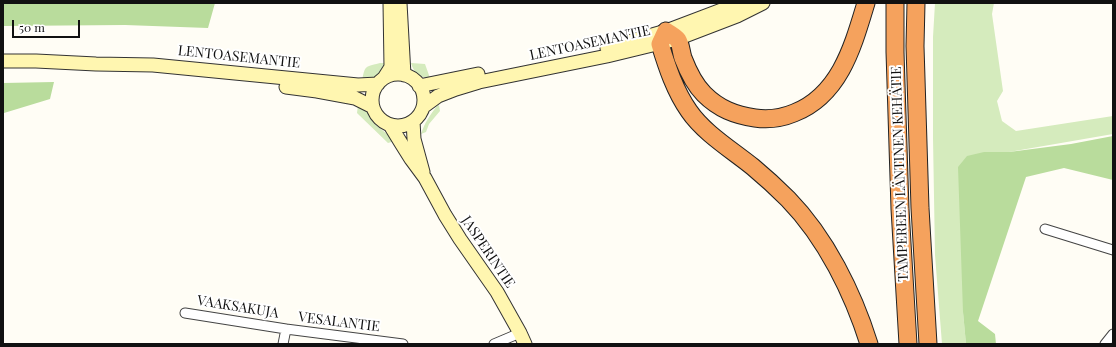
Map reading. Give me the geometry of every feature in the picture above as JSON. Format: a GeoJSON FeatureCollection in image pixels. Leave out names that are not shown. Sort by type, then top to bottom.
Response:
{"type":"FeatureCollection","features":[{"type":"Feature","properties":{"kind":"highway"},"geometry":{"type":"LineString","coordinates":[[668,38],[683,57],[696,84],[712,102],[734,114],[770,119],[784,116],[806,107],[817,100],[826,91],[845,63],[866,3]]}},
{"type":"Feature","properties":{"kind":"highway","name":"TAMPEREEN LÄNTINEN KEHÄTIE"},"geometry":{"type":"LineString","coordinates":[[896,3],[895,52],[899,201],[908,344]]}},
{"type":"Feature","properties":{"kind":"highway","name":"TAMPEREEN LÄNTINEN KEHÄTIE"},"geometry":{"type":"LineString","coordinates":[[916,3],[915,46],[920,208],[928,344]]}},
{"type":"Feature","properties":{"kind":"highway"},"geometry":{"type":"LineString","coordinates":[[915,46],[922,3]]}},
{"type":"Feature","properties":{"kind":"highway"},"geometry":{"type":"LineString","coordinates":[[668,38],[665,61],[677,89],[689,111],[722,144],[754,167],[780,191],[804,217],[844,281],[869,344]]}},
{"type":"Feature","properties":{"kind":"main road"},"geometry":{"type":"LineString","coordinates":[[381,81],[391,76],[404,75],[415,81],[419,86],[424,100],[423,107],[413,121],[406,125],[390,125],[381,120],[373,107],[372,99],[374,91],[381,81],[391,67],[390,3]]}},
{"type":"Feature","properties":{"kind":"main road"},"geometry":{"type":"LineString","coordinates":[[400,3],[404,75]]}},
{"type":"Feature","properties":{"kind":"main road","name":"LENTOASEMANTIE"},"geometry":{"type":"LineString","coordinates":[[419,86],[597,50],[668,38],[740,3]]}},
{"type":"Feature","properties":{"kind":"main road","name":"LENTOASEMANTIE"},"geometry":{"type":"LineString","coordinates":[[423,107],[438,96],[456,89],[479,82],[608,56],[737,16],[763,3]]}},
{"type":"Feature","properties":{"kind":"main road","name":"LENTOASEMANTIE"},"geometry":{"type":"LineString","coordinates":[[3,61],[153,65],[358,85],[381,81]]}},
{"type":"Feature","properties":{"kind":"main road","name":"LENTOASEMANTIE"},"geometry":{"type":"LineString","coordinates":[[96,64],[153,73],[268,84],[316,91],[355,98],[373,107]]}},
{"type":"Feature","properties":{"kind":"main road","name":"JASPERINTIE"},"geometry":{"type":"LineString","coordinates":[[413,121],[414,139],[425,178]]}},
{"type":"Feature","properties":{"kind":"main road","name":"JASPERINTIE"},"geometry":{"type":"LineString","coordinates":[[390,125],[411,160],[425,178],[445,215],[497,292],[523,338]]}},
{"type":"Feature","properties":{"kind":"street"},"geometry":{"type":"LineString","coordinates":[[1045,229],[1113,250]]}},
{"type":"Feature","properties":{"kind":"street","name":"VAAKSAKUJA"},"geometry":{"type":"LineString","coordinates":[[185,313],[286,329]]}},
{"type":"Feature","properties":{"kind":"street","name":"VESALANTIE"},"geometry":{"type":"LineString","coordinates":[[284,344],[286,329],[403,344]]}},
{"type":"Feature","properties":{"kind":"street"},"geometry":{"type":"LineString","coordinates":[[1105,344],[1113,334]]}},
{"type":"Feature","properties":{"kind":"street"},"geometry":{"type":"LineString","coordinates":[[494,344],[523,338]]}},
{"type":"Feature","properties":{"kind":"green space"},"geometry":{"type":"Polygon","coordinates":[[[3,3],[215,3],[208,28],[125,25],[3,26],[3,3]]]}},
{"type":"Feature","properties":{"kind":"green space"},"geometry":{"type":"Polygon","coordinates":[[[935,3],[994,3],[992,14],[1003,91],[997,101],[1002,121],[1016,131],[1113,116],[1113,134],[1009,152],[984,152],[963,312],[966,344],[942,344],[935,255],[933,37],[935,3]]]}},
{"type":"Feature","properties":{"kind":"green space"},"geometry":{"type":"Polygon","coordinates":[[[380,63],[385,63],[379,75],[362,81],[366,68],[380,63]]]}},
{"type":"Feature","properties":{"kind":"green space"},"geometry":{"type":"Polygon","coordinates":[[[411,63],[425,64],[430,78],[420,76],[414,70],[411,63]]]}},
{"type":"Feature","properties":{"kind":"green space"},"geometry":{"type":"Polygon","coordinates":[[[54,82],[50,99],[4,113],[3,116],[3,83],[54,82]]]}},
{"type":"Feature","properties":{"kind":"green space"},"geometry":{"type":"Polygon","coordinates":[[[358,105],[366,109],[376,125],[395,141],[388,143],[359,115],[357,113],[358,105]]]}},
{"type":"Feature","properties":{"kind":"green space"},"geometry":{"type":"Polygon","coordinates":[[[439,105],[440,111],[429,124],[426,132],[421,134],[428,119],[439,105]]]}},
{"type":"Feature","properties":{"kind":"green space"},"geometry":{"type":"Polygon","coordinates":[[[1113,136],[1113,180],[1064,168],[1026,177],[978,321],[995,334],[996,344],[966,344],[963,312],[958,167],[967,156],[984,152],[1009,152],[1071,144],[1113,136]]]}}]}
